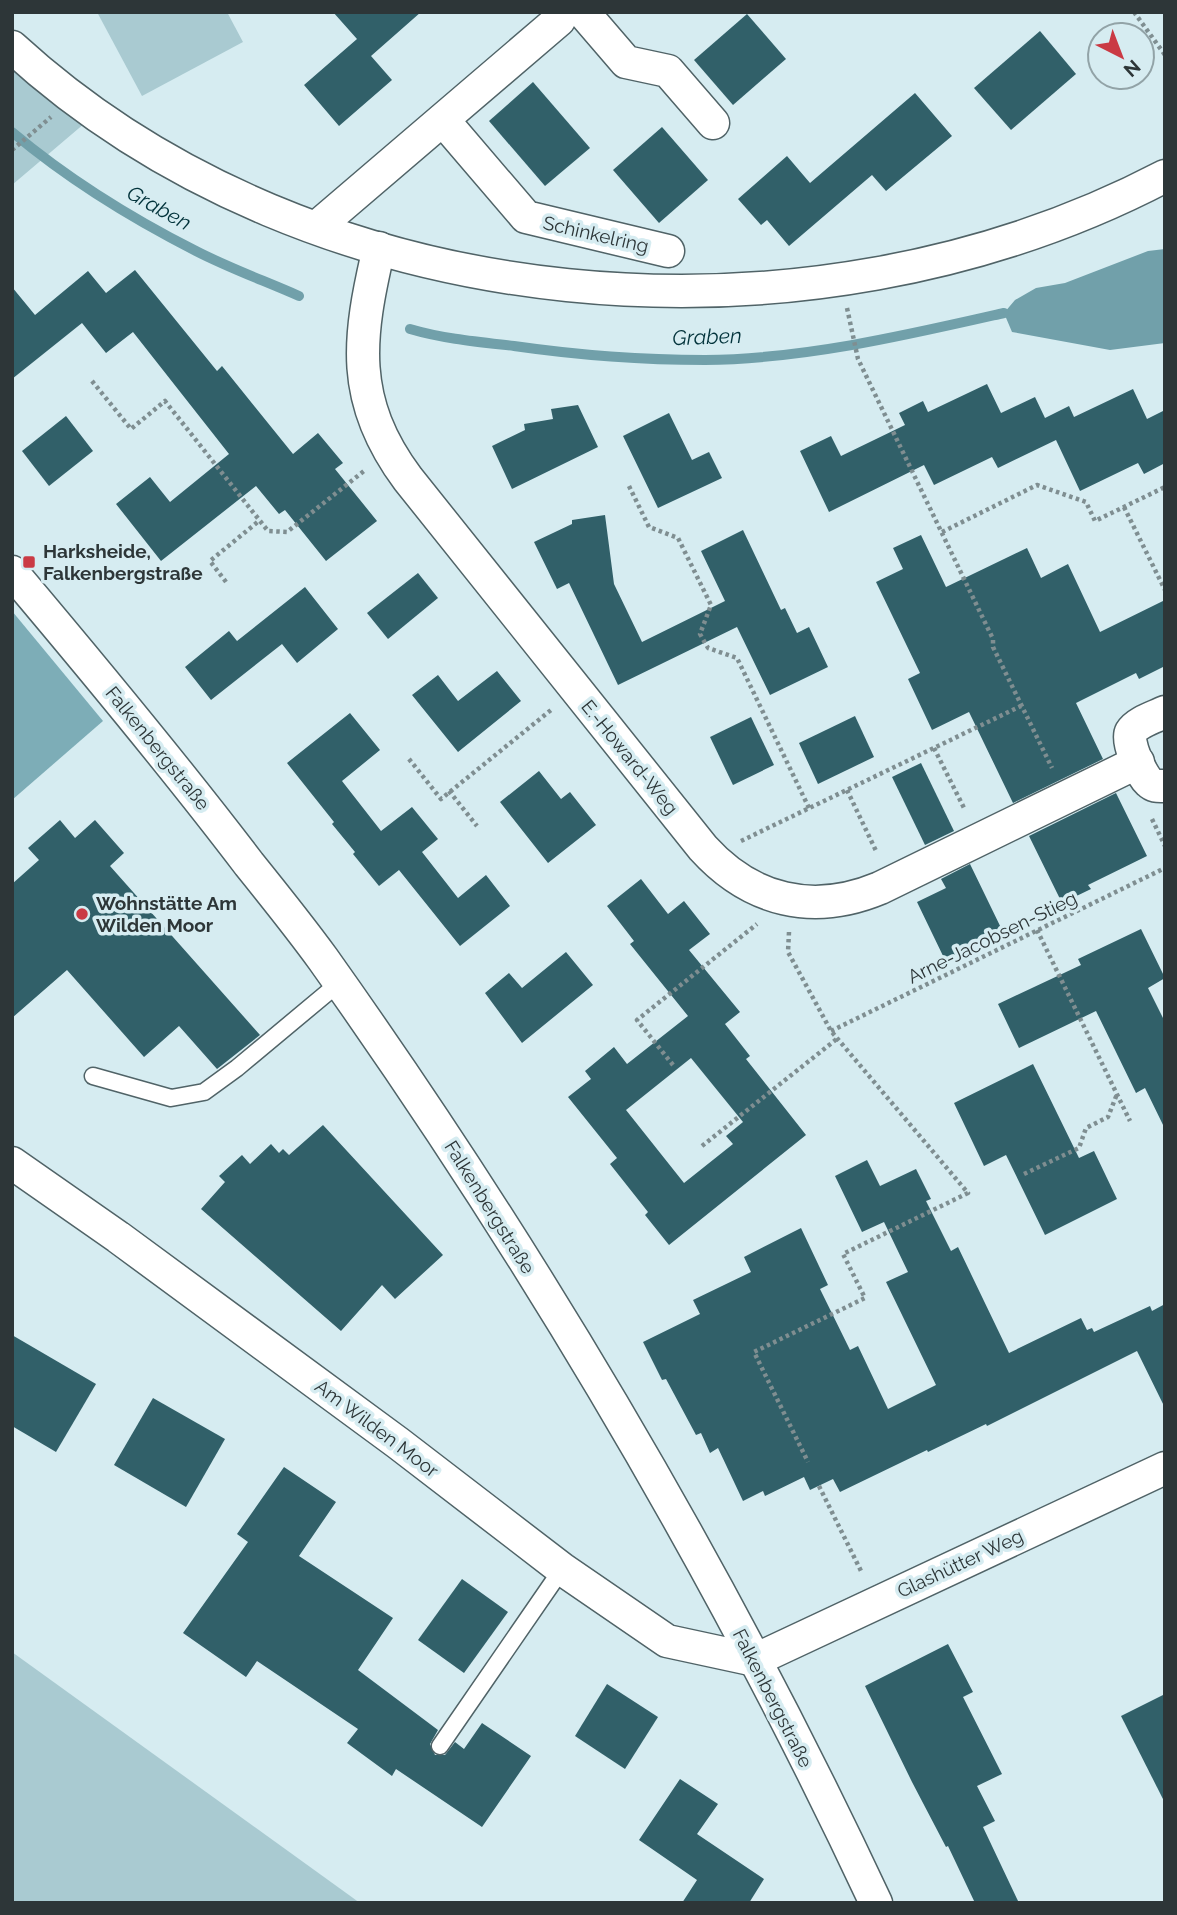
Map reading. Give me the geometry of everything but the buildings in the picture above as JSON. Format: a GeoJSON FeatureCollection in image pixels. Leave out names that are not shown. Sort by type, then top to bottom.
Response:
{"type":"FeatureCollection","features":[{"type":"Feature","properties":{"kind":"street"},"geometry":{"type":"LineString","coordinates":[[317,228],[559,20],[563,12]]}},
{"type":"Feature","properties":{"kind":"street"},"geometry":{"type":"LineString","coordinates":[[583,12],[626,62],[668,71],[713,123]]}},
{"type":"Feature","properties":{"kind":"street"},"geometry":{"type":"LineString","coordinates":[[12,47],[83,106],[166,160],[236,195],[317,228],[379,248],[494,275],[561,284],[628,290],[695,291],[763,288],[852,277],[962,253],[1027,233],[1091,210],[1165,176]]}},
{"type":"Feature","properties":{"kind":"street","name":"Schinkelring"},"geometry":{"type":"LineString","coordinates":[[443,120],[526,217],[668,251]]}},
{"type":"Feature","properties":{"kind":"street","name":"E.-Howard-Weg"},"geometry":{"type":"LineString","coordinates":[[379,248],[365,309],[362,361],[372,411],[389,450],[408,479],[710,856],[731,874],[753,888],[789,900],[842,900],[868,893],[1138,762]]}},
{"type":"Feature","properties":{"kind":"street","name":"Falkenbergstraße"},"geometry":{"type":"LineString","coordinates":[[12,572],[163,752],[339,983],[450,1143],[572,1336],[640,1452],[755,1660],[876,1903]]}},
{"type":"Feature","properties":{"kind":"street"},"geometry":{"type":"LineString","coordinates":[[1165,712],[1136,726],[1130,733],[1130,744],[1149,782],[1156,786],[1165,786]]}},
{"type":"Feature","properties":{"kind":"street","name":"Am Wilden Moor"},"geometry":{"type":"LineString","coordinates":[[12,1163],[118,1237],[398,1443],[562,1569],[667,1641],[755,1660]]}},
{"type":"Feature","properties":{"kind":"street","name":"Glashütter Weg"},"geometry":{"type":"LineString","coordinates":[[755,1660],[1165,1468]]}},
{"type":"Feature","properties":{"kind":"lane"},"geometry":{"type":"LineString","coordinates":[[93,1076],[171,1098],[204,1092],[339,983]]}},
{"type":"Feature","properties":{"kind":"lane"},"geometry":{"type":"LineString","coordinates":[[440,1746],[562,1569]]}},
{"type":"Feature","properties":{"kind":"path"},"geometry":{"type":"LineString","coordinates":[[1134,12],[1165,55]]}},
{"type":"Feature","properties":{"kind":"path"},"geometry":{"type":"LineString","coordinates":[[12,150],[34,131]]}},
{"type":"Feature","properties":{"kind":"path"},"geometry":{"type":"LineString","coordinates":[[851,326],[858,359],[993,639],[993,647],[1066,798]]}},
{"type":"Feature","properties":{"kind":"path"},"geometry":{"type":"LineString","coordinates":[[92,380],[131,429],[165,401],[268,531],[287,532],[389,450]]}},
{"type":"Feature","properties":{"kind":"path"},"geometry":{"type":"LineString","coordinates":[[942,532],[1037,485],[1086,502],[1095,521],[1165,487]]}},
{"type":"Feature","properties":{"kind":"path"},"geometry":{"type":"LineString","coordinates":[[629,486],[649,527],[678,538],[711,605],[701,634],[708,648],[737,658],[809,808]]}},
{"type":"Feature","properties":{"kind":"path"},"geometry":{"type":"LineString","coordinates":[[1124,507],[1165,590]]}},
{"type":"Feature","properties":{"kind":"path"},"geometry":{"type":"LineString","coordinates":[[226,582],[210,561],[260,520]]}},
{"type":"Feature","properties":{"kind":"path"},"geometry":{"type":"LineString","coordinates":[[409,759],[441,799],[577,690]]}},
{"type":"Feature","properties":{"kind":"path"},"geometry":{"type":"LineString","coordinates":[[710,856],[1021,706]]}},
{"type":"Feature","properties":{"kind":"path"},"geometry":{"type":"LineString","coordinates":[[934,748],[979,840]]}},
{"type":"Feature","properties":{"kind":"path"},"geometry":{"type":"LineString","coordinates":[[847,790],[891,882]]}},
{"type":"Feature","properties":{"kind":"path"},"geometry":{"type":"LineString","coordinates":[[449,792],[477,826]]}},
{"type":"Feature","properties":{"kind":"path","name":"Arne-Jacobsen-Stieg"},"geometry":{"type":"LineString","coordinates":[[831,1031],[1165,868]]}},
{"type":"Feature","properties":{"kind":"path"},"geometry":{"type":"LineString","coordinates":[[789,900],[788,952],[831,1031],[968,1193],[843,1254],[865,1298],[754,1352],[808,1462]]}},
{"type":"Feature","properties":{"kind":"path"},"geometry":{"type":"LineString","coordinates":[[673,1065],[637,1020],[789,900]]}},
{"type":"Feature","properties":{"kind":"path"},"geometry":{"type":"LineString","coordinates":[[1037,930],[1130,1121]]}},
{"type":"Feature","properties":{"kind":"path"},"geometry":{"type":"LineString","coordinates":[[702,1146],[838,1038]]}},
{"type":"Feature","properties":{"kind":"path"},"geometry":{"type":"LineString","coordinates":[[1024,1174],[1079,1148],[1086,1128],[1108,1117],[1117,1094]]}},
{"type":"Feature","properties":{"kind":"path"},"geometry":{"type":"LineString","coordinates":[[820,1486],[876,1602]]}},
{"type":"Feature","properties":{"kind":"shaded area"},"geometry":{"type":"Polygon","coordinates":[[[97,12],[227,12],[243,42],[142,96],[97,12]]]}},
{"type":"Feature","properties":{"kind":"shaded area"},"geometry":{"type":"Polygon","coordinates":[[[12,66],[49,98],[85,123],[12,185],[12,66]]]}},
{"type":"Feature","properties":{"kind":"shaded area"},"geometry":{"type":"Polygon","coordinates":[[[1165,249],[1165,343],[1110,350],[1012,332],[1004,313],[1015,300],[1036,288],[1065,283],[1148,251],[1165,249]]]}},
{"type":"Feature","properties":{"kind":"shaded area"},"geometry":{"type":"Polygon","coordinates":[[[12,611],[103,721],[12,800],[12,611]]]}},
{"type":"Feature","properties":{"kind":"shaded area"},"geometry":{"type":"Polygon","coordinates":[[[12,1652],[360,1903],[12,1903],[12,1652]]]}},
{"type":"Feature","properties":{"kind":"waterway","name":"Graben"},"geometry":{"type":"LineString","coordinates":[[12,132],[78,182],[148,225],[209,257],[299,296]]}},
{"type":"Feature","properties":{"kind":"waterway","name":"Graben"},"geometry":{"type":"LineString","coordinates":[[410,329],[462,340],[561,352],[633,358],[743,359],[893,337],[1004,313]]}},
{"type":"Feature","properties":{"kind":"place","name":"Harksheide, Falkenbergstraße"},"geometry":{"type":"Point","coordinates":[29,562]}},
{"type":"Feature","properties":{"kind":"place","name":"Wohnstätte Am Wilden Moor"},"geometry":{"type":"Point","coordinates":[82,914]}}]}
